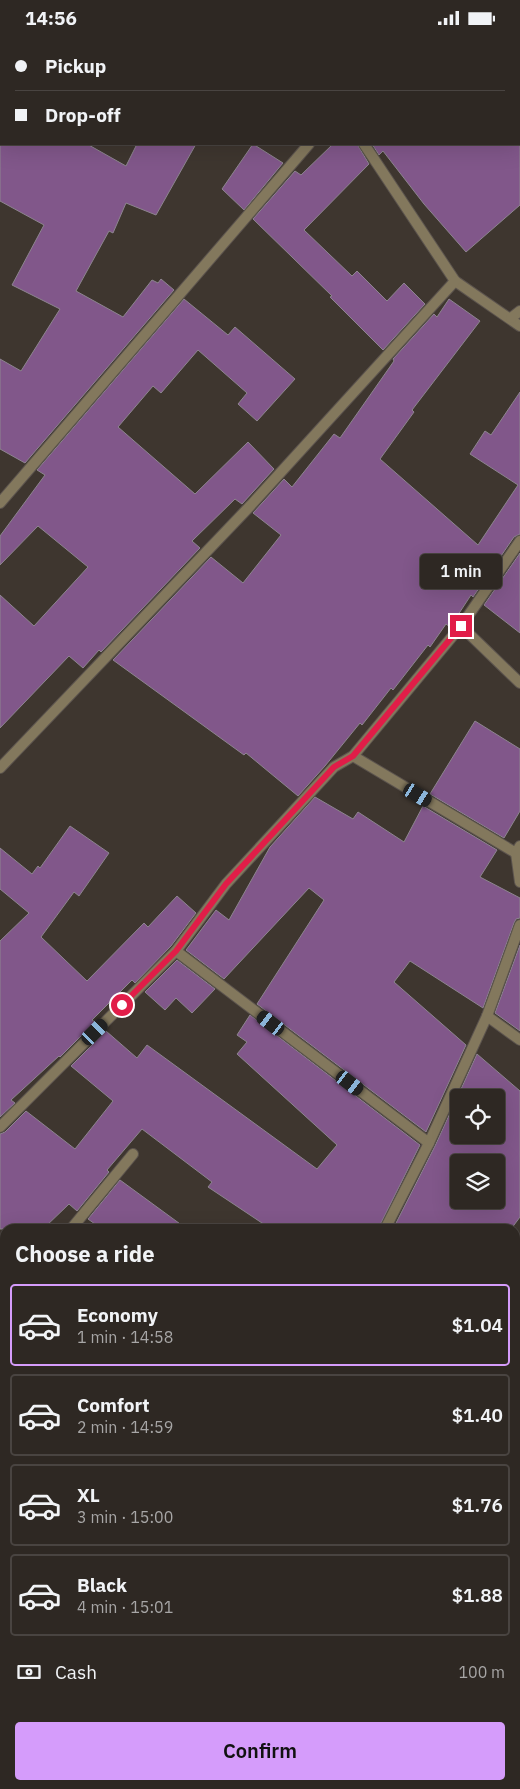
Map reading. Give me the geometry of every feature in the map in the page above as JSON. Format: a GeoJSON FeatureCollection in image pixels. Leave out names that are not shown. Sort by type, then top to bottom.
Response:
{"type":"FeatureCollection","features":[{"type":"Feature","properties":{"kind":"street"},"geometry":{"type":"LineString","coordinates":[[0,503],[308,145]]}},
{"type":"Feature","properties":{"kind":"street"},"geometry":{"type":"LineString","coordinates":[[365,145],[456,281],[520,326]]}},
{"type":"Feature","properties":{"kind":"street"},"geometry":{"type":"LineString","coordinates":[[0,768],[251,505],[456,281]]}},
{"type":"Feature","properties":{"kind":"street"},"geometry":{"type":"LineString","coordinates":[[511,318],[520,311]]}},
{"type":"Feature","properties":{"kind":"street"},"geometry":{"type":"LineString","coordinates":[[0,1127],[176,951],[226,884],[334,767],[353,756],[461,626],[520,541]]}},
{"type":"Feature","properties":{"kind":"street"},"geometry":{"type":"LineString","coordinates":[[461,626],[520,683]]}},
{"type":"Feature","properties":{"kind":"street"},"geometry":{"type":"LineString","coordinates":[[353,756],[518,849],[520,882]]}},
{"type":"Feature","properties":{"kind":"street"},"geometry":{"type":"LineString","coordinates":[[388,1224],[429,1143],[487,1016],[520,925]]}},
{"type":"Feature","properties":{"kind":"street"},"geometry":{"type":"LineString","coordinates":[[176,951],[429,1143]]}},
{"type":"Feature","properties":{"kind":"street"},"geometry":{"type":"LineString","coordinates":[[487,1016],[520,1040]]}},
{"type":"Feature","properties":{"kind":"street"},"geometry":{"type":"LineString","coordinates":[[74,1224],[133,1154]]}},
{"type":"Feature","properties":{"kind":"building"},"geometry":{"type":"Polygon","coordinates":[[[0,145],[89,145],[126,166],[136,145],[195,145],[156,215],[126,203],[113,233],[109,231],[76,291],[123,317],[152,280],[158,283],[161,279],[174,290],[25,463],[0,449],[0,359],[21,371],[60,309],[12,285],[44,225],[0,201],[0,145]]]}},
{"type":"Feature","properties":{"kind":"building"},"geometry":{"type":"Polygon","coordinates":[[[252,145],[283,163],[244,210],[222,189],[252,145]]]}},
{"type":"Feature","properties":{"kind":"building"},"geometry":{"type":"Polygon","coordinates":[[[332,145],[358,145],[369,164],[304,230],[352,276],[357,271],[387,301],[404,283],[425,304],[383,350],[330,297],[332,296],[253,219],[295,171],[301,175],[332,145]]]}},
{"type":"Feature","properties":{"kind":"building"},"geometry":{"type":"Polygon","coordinates":[[[373,145],[520,145],[520,205],[466,252],[424,204],[383,151],[379,155],[373,145]]]}},
{"type":"Feature","properties":{"kind":"building"},"geometry":{"type":"Polygon","coordinates":[[[184,299],[228,335],[235,327],[295,379],[257,421],[238,404],[247,393],[198,350],[161,393],[153,386],[118,427],[195,494],[248,442],[274,469],[242,504],[235,499],[192,541],[200,548],[101,652],[99,650],[83,668],[69,656],[0,728],[0,595],[34,626],[88,567],[38,526],[0,565],[0,536],[45,475],[37,470],[184,299]]]}},
{"type":"Feature","properties":{"kind":"building"},"geometry":{"type":"Polygon","coordinates":[[[449,299],[480,321],[412,410],[414,412],[380,459],[478,545],[518,485],[470,454],[485,431],[491,435],[520,392],[520,534],[514,537],[450,627],[446,624],[430,647],[428,645],[393,690],[391,688],[362,725],[360,723],[298,796],[246,753],[244,755],[113,660],[211,557],[243,583],[281,535],[253,513],[284,479],[292,487],[334,434],[340,438],[394,361],[393,359],[434,314],[437,317],[449,299]]]}},
{"type":"Feature","properties":{"kind":"building"},"geometry":{"type":"Polygon","coordinates":[[[520,553],[520,633],[484,605],[520,553]]]}},
{"type":"Feature","properties":{"kind":"building"},"geometry":{"type":"Polygon","coordinates":[[[475,721],[520,749],[520,811],[504,838],[430,794],[475,721]]]}},
{"type":"Feature","properties":{"kind":"building"},"geometry":{"type":"Polygon","coordinates":[[[315,797],[353,819],[358,812],[404,842],[423,806],[497,850],[480,877],[520,898],[520,918],[516,919],[514,923],[483,1008],[410,961],[394,982],[466,1045],[426,1132],[257,1004],[324,900],[309,888],[224,979],[186,950],[216,910],[229,920],[270,847],[315,797]]]}},
{"type":"Feature","properties":{"kind":"building"},"geometry":{"type":"Polygon","coordinates":[[[70,826],[109,853],[79,896],[74,892],[41,937],[87,981],[144,923],[148,927],[177,896],[196,913],[171,946],[135,983],[132,980],[92,1020],[95,1022],[60,1057],[11,1100],[15,1103],[0,1117],[0,941],[29,913],[0,889],[0,848],[32,874],[38,866],[40,868],[70,826]]]}},
{"type":"Feature","properties":{"kind":"building"},"geometry":{"type":"Polygon","coordinates":[[[520,945],[520,1031],[495,1013],[520,945]]]}},
{"type":"Feature","properties":{"kind":"building"},"geometry":{"type":"Polygon","coordinates":[[[177,960],[215,989],[192,1013],[176,998],[165,1010],[145,992],[177,960]]]}},
{"type":"Feature","properties":{"kind":"building"},"geometry":{"type":"Polygon","coordinates":[[[250,1015],[420,1145],[380,1224],[264,1224],[208,1187],[212,1182],[142,1129],[107,1170],[109,1172],[77,1211],[69,1204],[48,1224],[0,1224],[0,1134],[5,1132],[26,1111],[75,1149],[113,1101],[71,1066],[106,1031],[137,1058],[147,1045],[317,1169],[337,1145],[237,1054],[247,1042],[237,1035],[250,1015]]]}},
{"type":"Feature","properties":{"kind":"building"},"geometry":{"type":"Polygon","coordinates":[[[477,1054],[520,1091],[520,1217],[515,1224],[396,1224],[450,1113],[450,1144],[505,1144],[505,1089],[461,1089],[477,1054]]]}},
{"type":"Feature","properties":{"kind":"building"},"geometry":{"type":"Polygon","coordinates":[[[120,1180],[180,1224],[95,1224],[88,1219],[120,1180]]]}},
{"type":"Feature","properties":{"kind":"route"},"geometry":{"type":"LineString","coordinates":[[122,1005],[176,951],[226,884],[334,767],[353,756],[461,626]]}}]}
